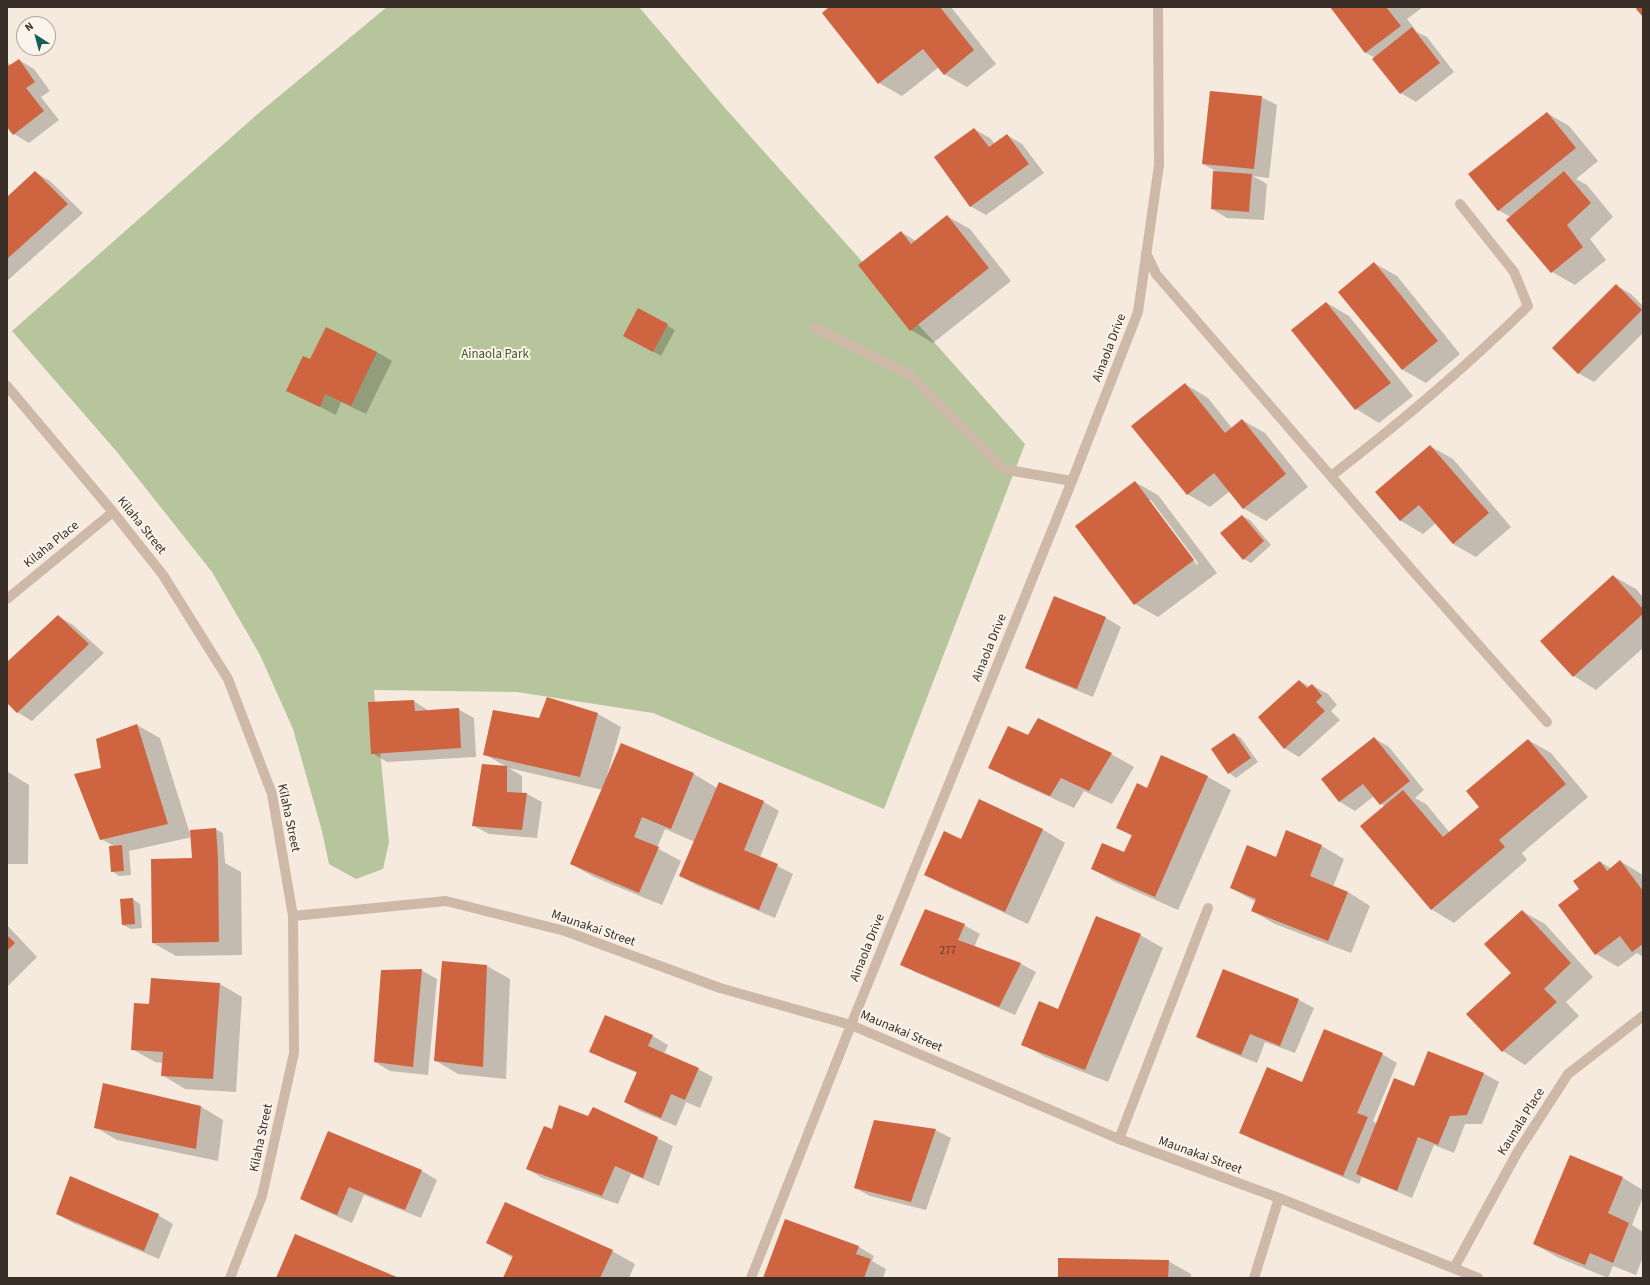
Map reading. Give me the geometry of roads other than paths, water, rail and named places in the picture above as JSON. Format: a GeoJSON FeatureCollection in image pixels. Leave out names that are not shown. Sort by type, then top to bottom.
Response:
{"type":"FeatureCollection","features":[{"type":"Feature","properties":{"kind":"street","name":"Ainaola Drive"},"geometry":{"type":"LineString","coordinates":[[751,1278],[851,1025],[1072,481],[1138,312],[1159,165],[1158,7]]}},
{"type":"Feature","properties":{"kind":"street"},"geometry":{"type":"LineString","coordinates":[[1331,476],[1430,396],[1491,342],[1528,306],[1514,272],[1460,204]]}},
{"type":"Feature","properties":{"kind":"street"},"geometry":{"type":"LineString","coordinates":[[1146,253],[1156,274],[1547,722]]}},
{"type":"Feature","properties":{"kind":"street"},"geometry":{"type":"LineString","coordinates":[[815,328],[910,375],[1000,467],[1008,470],[1072,481]]}},
{"type":"Feature","properties":{"kind":"street","name":"Kilaha Street"},"geometry":{"type":"LineString","coordinates":[[7,386],[163,574],[228,679],[272,794],[293,916],[294,1052],[262,1196],[230,1278]]}},
{"type":"Feature","properties":{"kind":"street","name":"Kilaha Place"},"geometry":{"type":"LineString","coordinates":[[7,599],[113,512]]}},
{"type":"Feature","properties":{"kind":"street","name":"Maunakai Street"},"geometry":{"type":"LineString","coordinates":[[293,916],[446,901],[565,931],[720,988],[851,1025],[1119,1139],[1279,1198],[1478,1278]]}},
{"type":"Feature","properties":{"kind":"street"},"geometry":{"type":"LineString","coordinates":[[1119,1139],[1208,908]]}},
{"type":"Feature","properties":{"kind":"street","name":"Kaunala Place"},"geometry":{"type":"LineString","coordinates":[[1454,1268],[1517,1153],[1568,1074],[1643,1016]]}},
{"type":"Feature","properties":{"kind":"street"},"geometry":{"type":"LineString","coordinates":[[1254,1278],[1279,1198]]}},
{"type":"Feature","properties":{"kind":"park label","name":"Ainaola Park"},"geometry":{"type":"Point","coordinates":[495,355]}}]}
